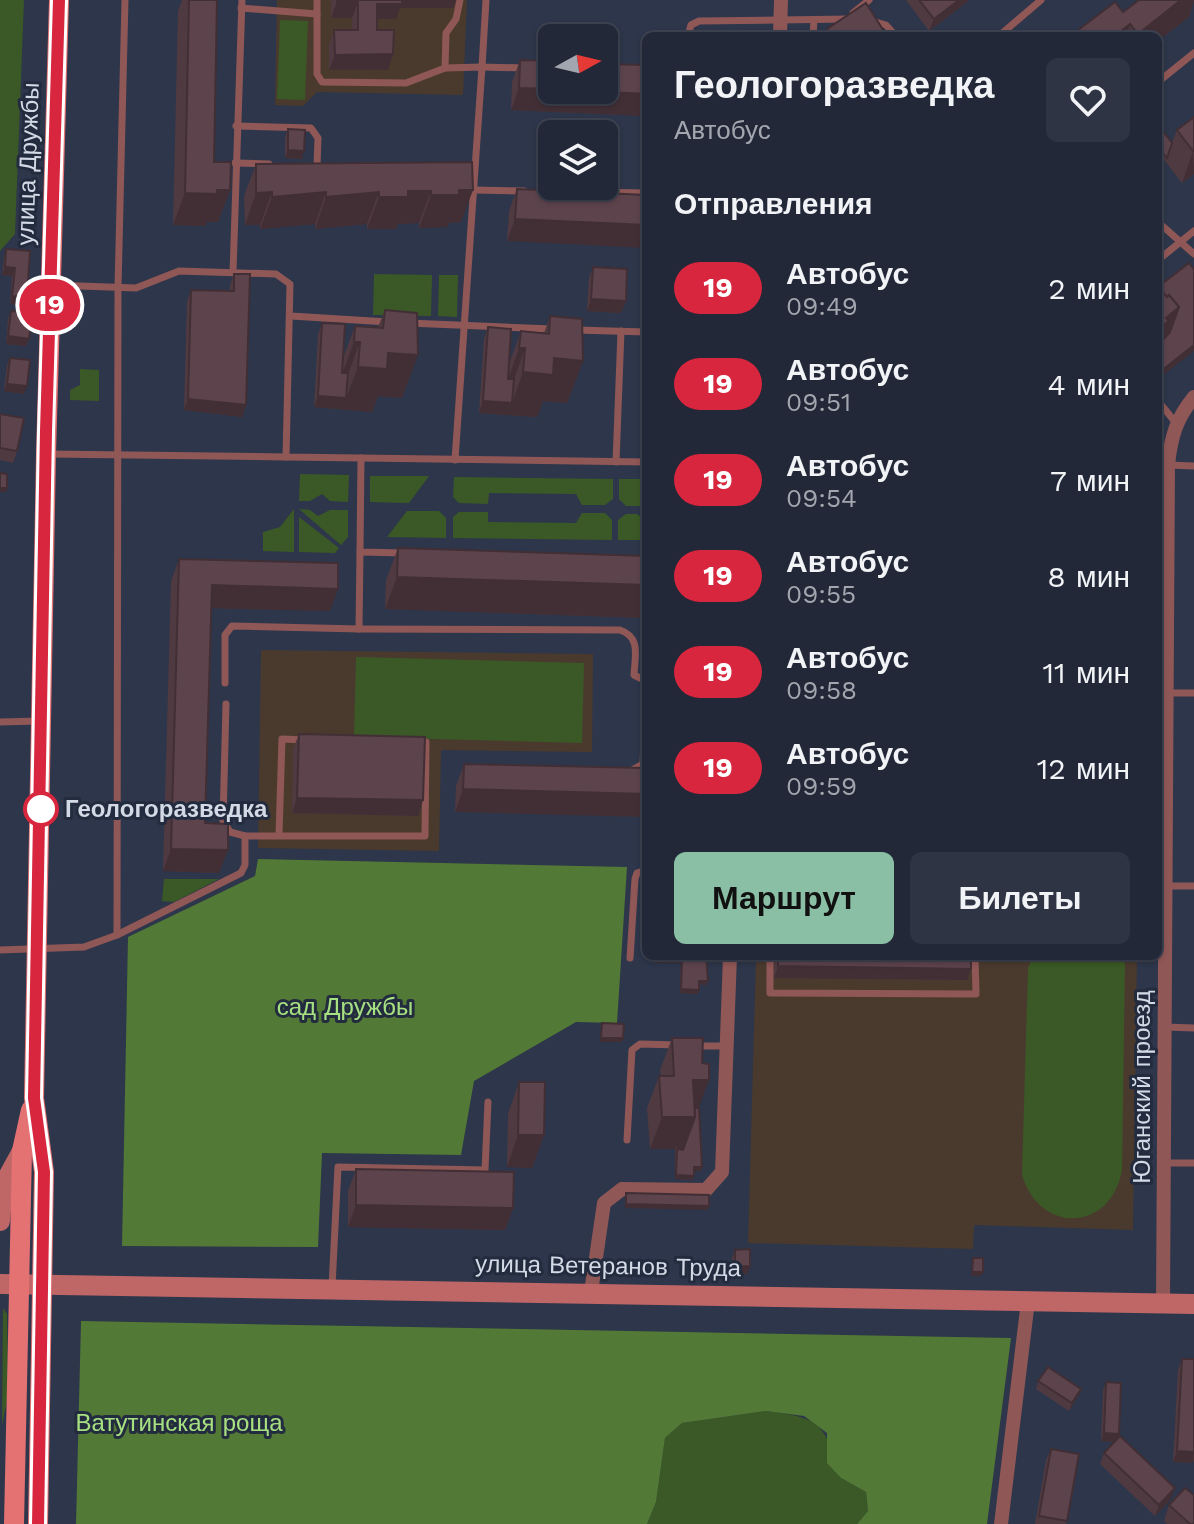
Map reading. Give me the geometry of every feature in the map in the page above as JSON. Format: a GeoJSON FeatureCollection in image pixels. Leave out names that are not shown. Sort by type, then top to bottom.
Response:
{"type":"FeatureCollection","features":[{"type":"Feature","properties":{"kind":"main road","name":"улица Дружбы"},"geometry":{"type":"LineString","coordinates":[[38,1524],[44,1172],[34,1098],[46,454],[59,0]]}},
{"type":"Feature","properties":{"kind":"main road","name":"улица Дружбы"},"geometry":{"type":"LineString","coordinates":[[14,1524],[22,1283],[22,1151],[34,1098]]}},
{"type":"Feature","properties":{"kind":"main road"},"geometry":{"type":"LineString","coordinates":[[0,1221],[3,1186],[22,1151]]}},
{"type":"Feature","properties":{"kind":"main road","name":"улица Ветеранов Труда"},"geometry":{"type":"LineString","coordinates":[[0,1284],[332,1287],[1194,1304]]}},
{"type":"Feature","properties":{"kind":"street"},"geometry":{"type":"LineString","coordinates":[[780,29],[781,0]]}},
{"type":"Feature","properties":{"kind":"street","name":"Юганский проезд"},"geometry":{"type":"LineString","coordinates":[[1163,1304],[1165,1027],[1162,723],[1167,693],[1168,465],[1176,423],[1194,397]]}},
{"type":"Feature","properties":{"kind":"street"},"geometry":{"type":"LineString","coordinates":[[591,1292],[604,1203],[622,1189],[706,1190],[722,1172],[730,960]]}},
{"type":"Feature","properties":{"kind":"street"},"geometry":{"type":"LineString","coordinates":[[1001,1524],[1028,1301]]}},
{"type":"Feature","properties":{"kind":"lane"},"geometry":{"type":"LineString","coordinates":[[117,935],[118,287],[125,0]]}},
{"type":"Feature","properties":{"kind":"lane"},"geometry":{"type":"LineString","coordinates":[[317,0],[317,74],[322,82],[406,83],[445,68],[538,69]]}},
{"type":"Feature","properties":{"kind":"lane"},"geometry":{"type":"LineString","coordinates":[[445,68],[446,33],[460,11],[460,0]]}},
{"type":"Feature","properties":{"kind":"lane"},"geometry":{"type":"LineString","coordinates":[[455,460],[486,0]]}},
{"type":"Feature","properties":{"kind":"lane"},"geometry":{"type":"LineString","coordinates":[[845,19],[869,0]]}},
{"type":"Feature","properties":{"kind":"lane"},"geometry":{"type":"LineString","coordinates":[[1004,32],[1041,0]]}},
{"type":"Feature","properties":{"kind":"lane"},"geometry":{"type":"LineString","coordinates":[[233,272],[242,4],[317,14]]}},
{"type":"Feature","properties":{"kind":"lane"},"geometry":{"type":"LineString","coordinates":[[689,32],[691,25],[699,21],[780,29],[814,20],[845,19],[876,21],[891,32]]}},
{"type":"Feature","properties":{"kind":"lane"},"geometry":{"type":"LineString","coordinates":[[813,32],[814,20]]}},
{"type":"Feature","properties":{"kind":"lane"},"geometry":{"type":"LineString","coordinates":[[1162,79],[1194,53]]}},
{"type":"Feature","properties":{"kind":"lane"},"geometry":{"type":"LineString","coordinates":[[236,126],[311,128],[318,138],[317,166]]}},
{"type":"Feature","properties":{"kind":"lane"},"geometry":{"type":"LineString","coordinates":[[235,163],[276,164]]}},
{"type":"Feature","properties":{"kind":"lane"},"geometry":{"type":"LineString","coordinates":[[304,165],[333,166]]}},
{"type":"Feature","properties":{"kind":"lane"},"geometry":{"type":"LineString","coordinates":[[465,170],[475,171]]}},
{"type":"Feature","properties":{"kind":"lane"},"geometry":{"type":"LineString","coordinates":[[473,190],[536,191]]}},
{"type":"Feature","properties":{"kind":"lane"},"geometry":{"type":"LineString","coordinates":[[618,193],[642,193]]}},
{"type":"Feature","properties":{"kind":"lane"},"geometry":{"type":"LineString","coordinates":[[1162,225],[1194,254]]}},
{"type":"Feature","properties":{"kind":"lane"},"geometry":{"type":"LineString","coordinates":[[1162,257],[1194,231]]}},
{"type":"Feature","properties":{"kind":"lane"},"geometry":{"type":"LineString","coordinates":[[50,285],[136,288],[179,271],[276,274],[290,284],[286,457]]}},
{"type":"Feature","properties":{"kind":"lane"},"geometry":{"type":"LineString","coordinates":[[291,316],[464,327],[642,332]]}},
{"type":"Feature","properties":{"kind":"lane"},"geometry":{"type":"LineString","coordinates":[[616,462],[621,331]]}},
{"type":"Feature","properties":{"kind":"lane"},"geometry":{"type":"LineString","coordinates":[[1162,406],[1176,423]]}},
{"type":"Feature","properties":{"kind":"lane"},"geometry":{"type":"LineString","coordinates":[[46,454],[642,462]]}},
{"type":"Feature","properties":{"kind":"lane"},"geometry":{"type":"LineString","coordinates":[[359,629],[361,458]]}},
{"type":"Feature","properties":{"kind":"lane"},"geometry":{"type":"LineString","coordinates":[[1168,465],[1194,466]]}},
{"type":"Feature","properties":{"kind":"lane"},"geometry":{"type":"LineString","coordinates":[[360,552],[407,553]]}},
{"type":"Feature","properties":{"kind":"lane"},"geometry":{"type":"LineString","coordinates":[[225,683],[225,635],[232,626],[620,630],[630,633],[635,641],[634,675],[642,680]]}},
{"type":"Feature","properties":{"kind":"lane"},"geometry":{"type":"LineString","coordinates":[[1167,693],[1194,693]]}},
{"type":"Feature","properties":{"kind":"lane"},"geometry":{"type":"LineString","coordinates":[[226,704],[223,821],[230,832],[245,836],[425,836],[426,742],[412,742]]}},
{"type":"Feature","properties":{"kind":"lane"},"geometry":{"type":"LineString","coordinates":[[0,722],[42,721]]}},
{"type":"Feature","properties":{"kind":"lane"},"geometry":{"type":"LineString","coordinates":[[279,835],[282,739],[311,740]]}},
{"type":"Feature","properties":{"kind":"lane"},"geometry":{"type":"LineString","coordinates":[[618,770],[642,765]]}},
{"type":"Feature","properties":{"kind":"lane"},"geometry":{"type":"LineString","coordinates":[[0,950],[84,947],[117,935],[241,873],[245,865],[245,836]]}},
{"type":"Feature","properties":{"kind":"lane"},"geometry":{"type":"LineString","coordinates":[[630,958],[635,879],[637,873],[642,871]]}},
{"type":"Feature","properties":{"kind":"lane"},"geometry":{"type":"LineString","coordinates":[[1162,886],[1194,886]]}},
{"type":"Feature","properties":{"kind":"lane"},"geometry":{"type":"LineString","coordinates":[[770,960],[770,993],[976,994],[975,960]]}},
{"type":"Feature","properties":{"kind":"lane"},"geometry":{"type":"LineString","coordinates":[[1165,1027],[1194,1028]]}},
{"type":"Feature","properties":{"kind":"lane"},"geometry":{"type":"LineString","coordinates":[[627,1140],[635,1047],[728,1046]]}},
{"type":"Feature","properties":{"kind":"lane"},"geometry":{"type":"LineString","coordinates":[[332,1287],[338,1167],[485,1170],[488,1102]]}},
{"type":"Feature","properties":{"kind":"lane"},"geometry":{"type":"LineString","coordinates":[[1164,1163],[1194,1163]]}},
{"type":"Feature","properties":{"kind":"shaded area"},"geometry":{"type":"Polygon","coordinates":[[[277,0],[467,0],[463,95],[317,92],[303,106],[275,105],[277,0]]]}},
{"type":"Feature","properties":{"kind":"shaded area"},"geometry":{"type":"Polygon","coordinates":[[[261,650],[593,654],[592,752],[441,750],[439,851],[258,848],[261,650]]]}},
{"type":"Feature","properties":{"kind":"shaded area"},"geometry":{"type":"Polygon","coordinates":[[[756,960],[1137,960],[1133,1230],[974,1225],[973,1249],[748,1243],[756,960]]]}},
{"type":"Feature","properties":{"kind":"green space"},"geometry":{"type":"Polygon","coordinates":[[[0,0],[24,0],[15,234],[0,251],[0,0]]]}},
{"type":"Feature","properties":{"kind":"green space"},"geometry":{"type":"Polygon","coordinates":[[[280,20],[308,21],[305,100],[277,99],[280,20]]]}},
{"type":"Feature","properties":{"kind":"green space"},"geometry":{"type":"Polygon","coordinates":[[[374,274],[432,275],[431,316],[373,315],[374,274]]]}},
{"type":"Feature","properties":{"kind":"green space"},"geometry":{"type":"Polygon","coordinates":[[[439,275],[458,275],[457,317],[438,316],[439,275]]]}},
{"type":"Feature","properties":{"kind":"green space"},"geometry":{"type":"Polygon","coordinates":[[[80,369],[99,370],[99,401],[70,400],[70,390],[80,385],[80,369]]]}},
{"type":"Feature","properties":{"kind":"green space"},"geometry":{"type":"Polygon","coordinates":[[[300,474],[349,475],[348,502],[330,501],[322,494],[310,501],[299,501],[300,474]]]}},
{"type":"Feature","properties":{"kind":"green space"},"geometry":{"type":"Polygon","coordinates":[[[370,476],[429,476],[409,503],[370,502],[370,476]]]}},
{"type":"Feature","properties":{"kind":"green space"},"geometry":{"type":"Polygon","coordinates":[[[454,477],[613,479],[613,499],[605,505],[582,505],[576,494],[489,493],[488,504],[459,503],[453,497],[454,477]]]}},
{"type":"Feature","properties":{"kind":"green space"},"geometry":{"type":"Polygon","coordinates":[[[619,479],[642,479],[642,506],[626,506],[619,499],[619,479]]]}},
{"type":"Feature","properties":{"kind":"green space"},"geometry":{"type":"Polygon","coordinates":[[[294,509],[294,552],[263,551],[263,532],[280,527],[294,509]]]}},
{"type":"Feature","properties":{"kind":"green space"},"geometry":{"type":"Polygon","coordinates":[[[299,509],[310,510],[318,516],[330,510],[348,510],[348,537],[341,545],[299,509]]]}},
{"type":"Feature","properties":{"kind":"green space"},"geometry":{"type":"Polygon","coordinates":[[[407,511],[439,511],[446,518],[446,538],[387,537],[407,511]]]}},
{"type":"Feature","properties":{"kind":"green space"},"geometry":{"type":"Polygon","coordinates":[[[459,512],[488,512],[488,522],[576,523],[582,513],[605,513],[612,520],[612,540],[453,538],[453,517],[459,512]]]}},
{"type":"Feature","properties":{"kind":"green space"},"geometry":{"type":"Polygon","coordinates":[[[626,514],[637,514],[642,518],[642,540],[618,540],[618,520],[626,514]]]}},
{"type":"Feature","properties":{"kind":"green space"},"geometry":{"type":"Polygon","coordinates":[[[299,517],[339,548],[335,553],[299,552],[299,517]]]}},
{"type":"Feature","properties":{"kind":"green space"},"geometry":{"type":"Polygon","coordinates":[[[356,657],[584,663],[582,743],[354,737],[356,657]]]}},
{"type":"Feature","properties":{"kind":"green space","name":"сад Дружбы"},"geometry":{"type":"Polygon","coordinates":[[[258,859],[627,867],[617,1023],[576,1022],[474,1081],[461,1155],[322,1153],[318,1247],[122,1246],[128,937],[255,876],[258,859]]]}},
{"type":"Feature","properties":{"kind":"green space"},"geometry":{"type":"Polygon","coordinates":[[[164,879],[219,879],[174,902],[162,901],[164,879]]]}},
{"type":"Feature","properties":{"kind":"green space"},"geometry":{"type":"Polygon","coordinates":[[[1031,960],[1123,960],[1125,964],[1122,1170],[1115,1190],[1104,1205],[1090,1215],[1075,1218],[1059,1216],[1044,1208],[1031,1195],[1022,1175],[1028,968],[1031,960]]]}},
{"type":"Feature","properties":{"kind":"green space"},"geometry":{"type":"Polygon","coordinates":[[[3,1308],[7,1314],[8,1396],[2,1425],[3,1308]]]}},
{"type":"Feature","properties":{"kind":"green space","name":"Ватутинская роща"},"geometry":{"type":"Polygon","coordinates":[[[81,1321],[1011,1338],[987,1524],[857,1524],[868,1511],[866,1492],[841,1478],[827,1463],[827,1433],[804,1416],[766,1411],[682,1423],[665,1438],[656,1502],[647,1524],[76,1524],[81,1321]]]}},
{"type":"Feature","properties":{"kind":"green space"},"geometry":{"type":"Polygon","coordinates":[[[766,1411],[800,1417],[819,1427],[830,1446],[841,1478],[866,1492],[868,1511],[857,1524],[647,1524],[656,1502],[665,1438],[682,1423],[766,1411]]]}},
{"type":"Feature","properties":{"kind":"building"},"geometry":{"type":"Polygon","coordinates":[[[189,0],[217,0],[214,162],[231,162],[230,190],[217,190],[217,194],[185,193],[189,0]]]}},
{"type":"Feature","properties":{"kind":"building"},"geometry":{"type":"Polygon","coordinates":[[[337,0],[402,0],[402,4],[377,4],[377,30],[394,30],[393,54],[335,55],[334,30],[358,30],[358,2],[337,0]]]}},
{"type":"Feature","properties":{"kind":"building"},"geometry":{"type":"Polygon","coordinates":[[[919,0],[959,0],[934,19],[919,0]]]}},
{"type":"Feature","properties":{"kind":"building"},"geometry":{"type":"Polygon","coordinates":[[[1139,0],[1181,0],[1141,32],[1136,32],[1130,24],[1120,32],[1076,32],[1115,2],[1123,12],[1139,0]]]}},
{"type":"Feature","properties":{"kind":"building"},"geometry":{"type":"Polygon","coordinates":[[[866,3],[884,32],[829,32],[827,29],[866,3]]]}},
{"type":"Feature","properties":{"kind":"building"},"geometry":{"type":"Polygon","coordinates":[[[520,60],[538,61],[538,89],[519,88],[520,60]]]}},
{"type":"Feature","properties":{"kind":"building"},"geometry":{"type":"Polygon","coordinates":[[[618,64],[642,65],[642,94],[618,93],[618,64]]]}},
{"type":"Feature","properties":{"kind":"building"},"geometry":{"type":"Polygon","coordinates":[[[1194,117],[1194,151],[1193,151],[1177,130],[1194,117]]]}},
{"type":"Feature","properties":{"kind":"building"},"geometry":{"type":"Polygon","coordinates":[[[288,129],[305,130],[304,151],[288,150],[288,129]]]}},
{"type":"Feature","properties":{"kind":"building"},"geometry":{"type":"Polygon","coordinates":[[[1162,130],[1172,143],[1167,158],[1162,152],[1162,130]]]}},
{"type":"Feature","properties":{"kind":"building"},"geometry":{"type":"Polygon","coordinates":[[[472,162],[473,190],[459,190],[459,195],[408,191],[408,197],[379,197],[379,192],[326,197],[326,192],[272,197],[272,192],[256,193],[256,164],[472,162]]]}},
{"type":"Feature","properties":{"kind":"building"},"geometry":{"type":"Polygon","coordinates":[[[517,189],[538,190],[538,200],[618,200],[618,194],[642,195],[642,225],[515,219],[517,189]]]}},
{"type":"Feature","properties":{"kind":"building"},"geometry":{"type":"Polygon","coordinates":[[[6,249],[30,251],[27,297],[12,296],[15,268],[5,267],[6,249]]]}},
{"type":"Feature","properties":{"kind":"building"},"geometry":{"type":"Polygon","coordinates":[[[1189,263],[1194,269],[1194,345],[1162,370],[1162,341],[1170,332],[1179,307],[1162,291],[1162,284],[1189,263]]]}},
{"type":"Feature","properties":{"kind":"building"},"geometry":{"type":"Polygon","coordinates":[[[593,267],[627,269],[626,301],[591,299],[593,267]]]}},
{"type":"Feature","properties":{"kind":"building"},"geometry":{"type":"Polygon","coordinates":[[[234,274],[250,274],[246,405],[188,399],[191,290],[234,291],[234,274]]]}},
{"type":"Feature","properties":{"kind":"building"},"geometry":{"type":"Polygon","coordinates":[[[1162,291],[1179,307],[1166,318],[1169,321],[1162,326],[1162,291]]]}},
{"type":"Feature","properties":{"kind":"building"},"geometry":{"type":"Polygon","coordinates":[[[385,310],[417,313],[418,355],[388,353],[387,369],[358,367],[360,342],[354,342],[355,326],[383,328],[385,310]]]}},
{"type":"Feature","properties":{"kind":"building"},"geometry":{"type":"Polygon","coordinates":[[[11,311],[32,313],[29,339],[8,336],[11,311]]]}},
{"type":"Feature","properties":{"kind":"building"},"geometry":{"type":"Polygon","coordinates":[[[550,316],[582,319],[583,361],[554,358],[553,375],[523,372],[525,348],[519,348],[521,331],[549,334],[550,316]]]}},
{"type":"Feature","properties":{"kind":"building"},"geometry":{"type":"Polygon","coordinates":[[[322,323],[345,324],[342,373],[348,373],[346,398],[318,396],[322,323]]]}},
{"type":"Feature","properties":{"kind":"building"},"geometry":{"type":"Polygon","coordinates":[[[488,327],[511,329],[508,379],[514,379],[512,403],[483,401],[488,327]]]}},
{"type":"Feature","properties":{"kind":"building"},"geometry":{"type":"Polygon","coordinates":[[[10,358],[30,360],[27,386],[7,384],[10,358]]]}},
{"type":"Feature","properties":{"kind":"building"},"geometry":{"type":"Polygon","coordinates":[[[0,414],[24,418],[17,451],[0,448],[0,414]]]}},
{"type":"Feature","properties":{"kind":"building"},"geometry":{"type":"Polygon","coordinates":[[[0,473],[7,474],[7,488],[0,488],[0,473]]]}},
{"type":"Feature","properties":{"kind":"building"},"geometry":{"type":"Polygon","coordinates":[[[398,548],[642,556],[642,585],[397,577],[398,548]]]}},
{"type":"Feature","properties":{"kind":"building"},"geometry":{"type":"Polygon","coordinates":[[[179,559],[338,563],[338,589],[212,585],[205,823],[228,824],[228,850],[171,849],[179,559]]]}},
{"type":"Feature","properties":{"kind":"building"},"geometry":{"type":"Polygon","coordinates":[[[299,734],[425,737],[423,800],[297,798],[299,734]]]}},
{"type":"Feature","properties":{"kind":"building"},"geometry":{"type":"Polygon","coordinates":[[[464,764],[642,768],[642,794],[463,789],[464,764]]]}},
{"type":"Feature","properties":{"kind":"building"},"geometry":{"type":"Polygon","coordinates":[[[682,960],[706,960],[708,981],[699,981],[699,990],[681,989],[682,960]]]}},
{"type":"Feature","properties":{"kind":"building"},"geometry":{"type":"Polygon","coordinates":[[[778,960],[971,960],[971,969],[778,966],[778,960]]]}},
{"type":"Feature","properties":{"kind":"building"},"geometry":{"type":"Polygon","coordinates":[[[602,1023],[624,1024],[623,1038],[601,1038],[602,1023]]]}},
{"type":"Feature","properties":{"kind":"building"},"geometry":{"type":"Polygon","coordinates":[[[672,1038],[703,1038],[702,1063],[709,1064],[709,1080],[693,1080],[695,1117],[662,1117],[659,1076],[674,1076],[672,1038]]]}},
{"type":"Feature","properties":{"kind":"building"},"geometry":{"type":"Polygon","coordinates":[[[519,1082],[545,1082],[544,1135],[518,1135],[519,1082]]]}},
{"type":"Feature","properties":{"kind":"building"},"geometry":{"type":"Polygon","coordinates":[[[695,1108],[699,1108],[702,1167],[694,1167],[694,1176],[676,1175],[677,1149],[683,1150],[695,1117],[695,1108]]]}},
{"type":"Feature","properties":{"kind":"building"},"geometry":{"type":"Polygon","coordinates":[[[356,1169],[514,1172],[513,1208],[356,1205],[356,1169]]]}},
{"type":"Feature","properties":{"kind":"building"},"geometry":{"type":"Polygon","coordinates":[[[626,1193],[709,1195],[709,1206],[626,1204],[626,1193]]]}},
{"type":"Feature","properties":{"kind":"building"},"geometry":{"type":"Polygon","coordinates":[[[750,1249],[750,1266],[735,1267],[735,1250],[750,1249]]]}},
{"type":"Feature","properties":{"kind":"building"},"geometry":{"type":"Polygon","coordinates":[[[973,1258],[983,1258],[983,1272],[972,1272],[973,1258]]]}},
{"type":"Feature","properties":{"kind":"building"},"geometry":{"type":"Polygon","coordinates":[[[1182,1359],[1194,1359],[1194,1452],[1177,1451],[1182,1359]]]}},
{"type":"Feature","properties":{"kind":"building"},"geometry":{"type":"Polygon","coordinates":[[[1048,1367],[1081,1389],[1072,1403],[1038,1381],[1048,1367]]]}},
{"type":"Feature","properties":{"kind":"building"},"geometry":{"type":"Polygon","coordinates":[[[1106,1382],[1121,1383],[1119,1434],[1104,1433],[1106,1382]]]}},
{"type":"Feature","properties":{"kind":"building"},"geometry":{"type":"Polygon","coordinates":[[[1120,1436],[1175,1488],[1159,1505],[1104,1453],[1120,1436]]]}},
{"type":"Feature","properties":{"kind":"building"},"geometry":{"type":"Polygon","coordinates":[[[1051,1449],[1079,1454],[1067,1521],[1039,1516],[1051,1449]]]}},
{"type":"Feature","properties":{"kind":"building"},"geometry":{"type":"Polygon","coordinates":[[[1185,1488],[1194,1495],[1194,1524],[1190,1524],[1169,1505],[1185,1488]]]}},
{"type":"Feature","properties":{"kind":"bus line","name":"19"},"geometry":{"type":"LineString","coordinates":[[38,1524],[44,1172],[34,1098],[46,431],[59,0]]}},
{"type":"Feature","properties":{"kind":"place","name":"Геологоразведка"},"geometry":{"type":"Point","coordinates":[41,809]}}]}
